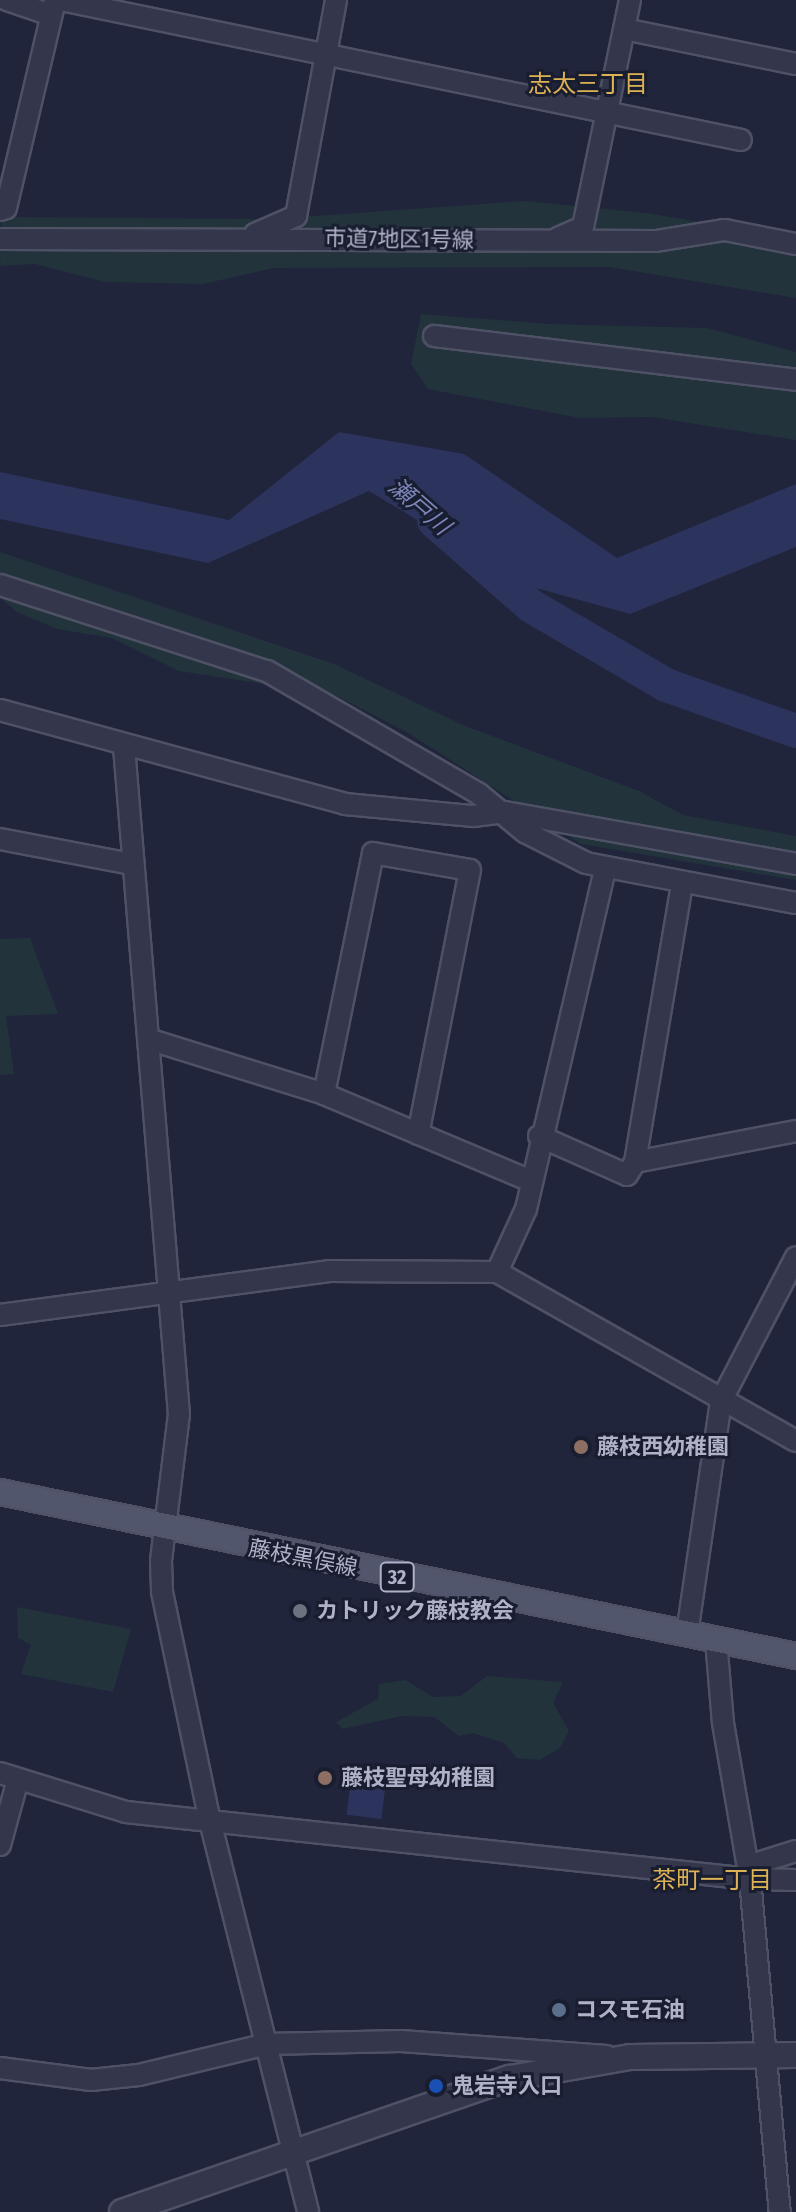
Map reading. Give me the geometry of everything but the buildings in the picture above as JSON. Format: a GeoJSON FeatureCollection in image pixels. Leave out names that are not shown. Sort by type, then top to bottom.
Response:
{"type":"FeatureCollection","features":[{"type":"Feature","properties":{"kind":"main road","name":"藤枝黒俣線"},"geometry":{"type":"LineString","coordinates":[[0,1492],[796,1656]]}},
{"type":"Feature","properties":{"kind":"street"},"geometry":{"type":"LineString","coordinates":[[7,0],[56,5],[741,140]]}},
{"type":"Feature","properties":{"kind":"street"},"geometry":{"type":"LineString","coordinates":[[248,238],[296,216],[336,0]]}},
{"type":"Feature","properties":{"kind":"street"},"geometry":{"type":"LineString","coordinates":[[547,243],[583,227],[630,0]]}},
{"type":"Feature","properties":{"kind":"street"},"geometry":{"type":"LineString","coordinates":[[0,210],[6,208],[56,5]]}},
{"type":"Feature","properties":{"kind":"street"},"geometry":{"type":"LineString","coordinates":[[624,29],[796,64]]}},
{"type":"Feature","properties":{"kind":"street","name":"市道7地区1号線"},"geometry":{"type":"LineString","coordinates":[[0,239],[248,238],[547,243],[656,241],[725,230],[796,244]]}},
{"type":"Feature","properties":{"kind":"street"},"geometry":{"type":"LineString","coordinates":[[434,336],[796,380]]}},
{"type":"Feature","properties":{"kind":"street"},"geometry":{"type":"LineString","coordinates":[[0,585],[267,671],[505,812],[525,832],[605,869],[796,903]]}},
{"type":"Feature","properties":{"kind":"street"},"geometry":{"type":"LineString","coordinates":[[0,710],[124,747],[345,804],[473,816],[505,812],[796,864]]}},
{"type":"Feature","properties":{"kind":"street"},"geometry":{"type":"LineString","coordinates":[[124,747],[131,864],[151,1040],[179,1414],[161,1561],[168,1631],[209,1817],[308,2212]]}},
{"type":"Feature","properties":{"kind":"street"},"geometry":{"type":"LineString","coordinates":[[0,839],[131,864]]}},
{"type":"Feature","properties":{"kind":"street"},"geometry":{"type":"LineString","coordinates":[[324,1094],[373,853],[470,870],[418,1134]]}},
{"type":"Feature","properties":{"kind":"street"},"geometry":{"type":"LineString","coordinates":[[497,1272],[526,1209],[539,1136],[605,869]]}},
{"type":"Feature","properties":{"kind":"street"},"geometry":{"type":"LineString","coordinates":[[539,1136],[627,1175],[635,1162],[682,884]]}},
{"type":"Feature","properties":{"kind":"street"},"geometry":{"type":"LineString","coordinates":[[151,1040],[324,1094],[531,1181]]}},
{"type":"Feature","properties":{"kind":"street"},"geometry":{"type":"LineString","coordinates":[[635,1162],[796,1131]]}},
{"type":"Feature","properties":{"kind":"street"},"geometry":{"type":"LineString","coordinates":[[687,1634],[721,1401],[796,1257]]}},
{"type":"Feature","properties":{"kind":"street"},"geometry":{"type":"LineString","coordinates":[[0,1315],[329,1271],[497,1272],[796,1441]]}},
{"type":"Feature","properties":{"kind":"street"},"geometry":{"type":"LineString","coordinates":[[716,1640],[723,1723],[749,1873],[762,2055],[787,2175],[780,2212]]}},
{"type":"Feature","properties":{"kind":"street"},"geometry":{"type":"LineString","coordinates":[[0,1845],[9,1776],[126,1812],[209,1817],[796,1880]]}},
{"type":"Feature","properties":{"kind":"street"},"geometry":{"type":"LineString","coordinates":[[749,1873],[796,1851]]}},
{"type":"Feature","properties":{"kind":"street"},"geometry":{"type":"LineString","coordinates":[[0,2068],[91,2080],[139,2075],[267,2044],[401,2041],[630,2057],[796,2055]]}},
{"type":"Feature","properties":{"kind":"street"},"geometry":{"type":"LineString","coordinates":[[122,2212],[293,2150],[498,2082],[630,2057]]}},
{"type":"Feature","properties":{"kind":"shaded area"},"geometry":{"type":"Polygon","coordinates":[[[525,201],[646,213],[796,238],[796,298],[609,267],[273,268],[203,284],[105,282],[35,264],[0,266],[1,217],[273,219],[525,201]]]}},
{"type":"Feature","properties":{"kind":"shaded area"},"geometry":{"type":"Polygon","coordinates":[[[421,314],[548,324],[707,328],[796,352],[796,440],[652,417],[580,418],[428,389],[411,364],[421,314]]]}},
{"type":"Feature","properties":{"kind":"shaded area"},"geometry":{"type":"Polygon","coordinates":[[[0,552],[334,664],[463,725],[639,791],[683,815],[796,836],[796,880],[581,844],[410,734],[335,695],[179,671],[112,638],[57,629],[17,612],[0,598],[0,552]]]}},
{"type":"Feature","properties":{"kind":"shaded area"},"geometry":{"type":"Polygon","coordinates":[[[30,938],[58,1014],[6,1016],[14,1074],[0,1075],[0,939],[30,938]]]}},
{"type":"Feature","properties":{"kind":"shaded area"},"geometry":{"type":"Polygon","coordinates":[[[17,1607],[131,1629],[113,1692],[21,1674],[31,1645],[18,1638],[17,1607]]]}},
{"type":"Feature","properties":{"kind":"shaded area"},"geometry":{"type":"Polygon","coordinates":[[[487,1676],[563,1682],[553,1703],[569,1731],[560,1748],[540,1760],[517,1758],[504,1743],[473,1733],[459,1736],[434,1717],[402,1716],[342,1729],[336,1722],[378,1699],[379,1684],[405,1680],[433,1697],[461,1696],[487,1676]]]}},
{"type":"Feature","properties":{"kind":"water"},"geometry":{"type":"Polygon","coordinates":[[[339,432],[464,454],[617,558],[796,484],[796,547],[630,614],[525,585],[369,491],[208,563],[0,519],[0,472],[229,520],[339,432]]]}},
{"type":"Feature","properties":{"kind":"water"},"geometry":{"type":"Polygon","coordinates":[[[352,1771],[387,1775],[381,1819],[347,1815],[352,1771]]]}},
{"type":"Feature","properties":{"kind":"waterway","name":"瀬戸川"},"geometry":{"type":"LineString","coordinates":[[434,521],[531,606],[666,685],[796,731]]}},
{"type":"Feature","properties":{"kind":"place","name":"藤枝西幼稚園"},"geometry":{"type":"Point","coordinates":[581,1447]}},
{"type":"Feature","properties":{"kind":"place","name":"カトリック藤枝教会"},"geometry":{"type":"Point","coordinates":[300,1611]}},
{"type":"Feature","properties":{"kind":"place","name":"藤枝聖母幼稚園"},"geometry":{"type":"Point","coordinates":[325,1778]}},
{"type":"Feature","properties":{"kind":"place","name":"コスモ石油"},"geometry":{"type":"Point","coordinates":[559,2010]}},
{"type":"Feature","properties":{"kind":"place","name":"鬼岩寺入口"},"geometry":{"type":"Point","coordinates":[436,2086]}},
{"type":"Feature","properties":{"kind":"district","name":"志太三丁目"},"geometry":{"type":"Point","coordinates":[588,85]}},
{"type":"Feature","properties":{"kind":"district","name":"茶町一丁目"},"geometry":{"type":"Point","coordinates":[712,1881]}}]}
